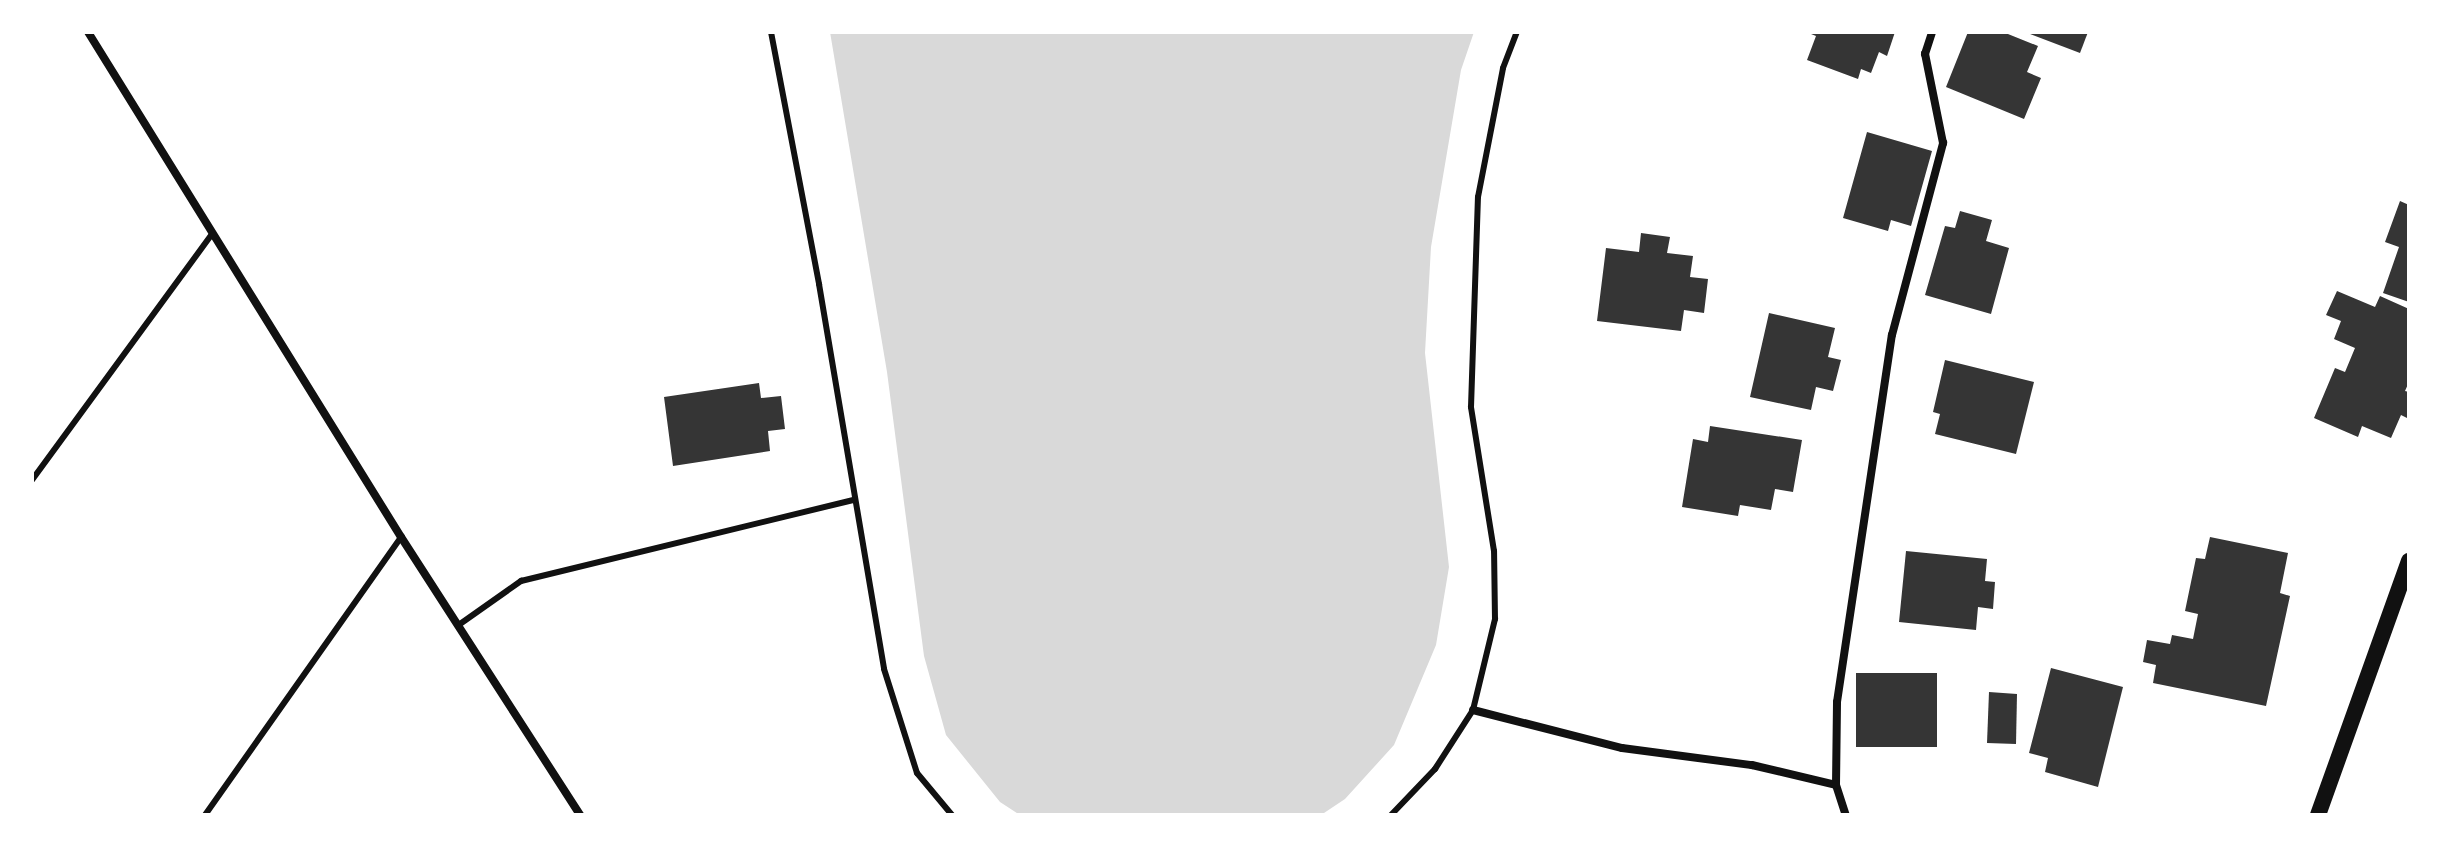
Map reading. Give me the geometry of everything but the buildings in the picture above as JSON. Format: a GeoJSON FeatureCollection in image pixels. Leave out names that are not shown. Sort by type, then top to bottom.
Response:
{"type":"FeatureCollection","features":[{"type":"Feature","properties":{"kind":"main road"},"geometry":{"type":"LineString","coordinates":[[2318,815],[2409,561]]}},
{"type":"Feature","properties":{"kind":"street"},"geometry":{"type":"LineString","coordinates":[[88,32],[401,537],[460,624],[580,815]]}},
{"type":"Feature","properties":{"kind":"street"},"geometry":{"type":"LineString","coordinates":[[1846,815],[1836,785],[1837,702],[1892,335],[1943,143],[1925,54],[1932,32]]}},
{"type":"Feature","properties":{"kind":"street"},"geometry":{"type":"LineString","coordinates":[[1473,710],[1622,748],[1752,765],[1836,785]]}},
{"type":"Feature","properties":{"kind":"lane"},"geometry":{"type":"LineString","coordinates":[[771,32],[819,284],[853,500],[884,669],[917,773],[952,815]]}},
{"type":"Feature","properties":{"kind":"lane"},"geometry":{"type":"LineString","coordinates":[[1391,815],[1435,769],[1473,710],[1495,619],[1494,551],[1471,407],[1478,197],[1503,68],[1517,32]]}},
{"type":"Feature","properties":{"kind":"lane"},"geometry":{"type":"LineString","coordinates":[[32,480],[213,233]]}},
{"type":"Feature","properties":{"kind":"lane"},"geometry":{"type":"LineString","coordinates":[[460,624],[521,581],[853,500]]}},
{"type":"Feature","properties":{"kind":"lane"},"geometry":{"type":"LineString","coordinates":[[205,815],[401,537]]}},
{"type":"Feature","properties":{"kind":"shaded area"},"geometry":{"type":"Polygon","coordinates":[[[830,32],[1474,32],[1461,70],[1431,247],[1425,353],[1449,567],[1436,645],[1394,745],[1345,799],[1321,815],[1020,815],[1000,802],[946,735],[924,656],[887,372],[830,32]]]}}]}
